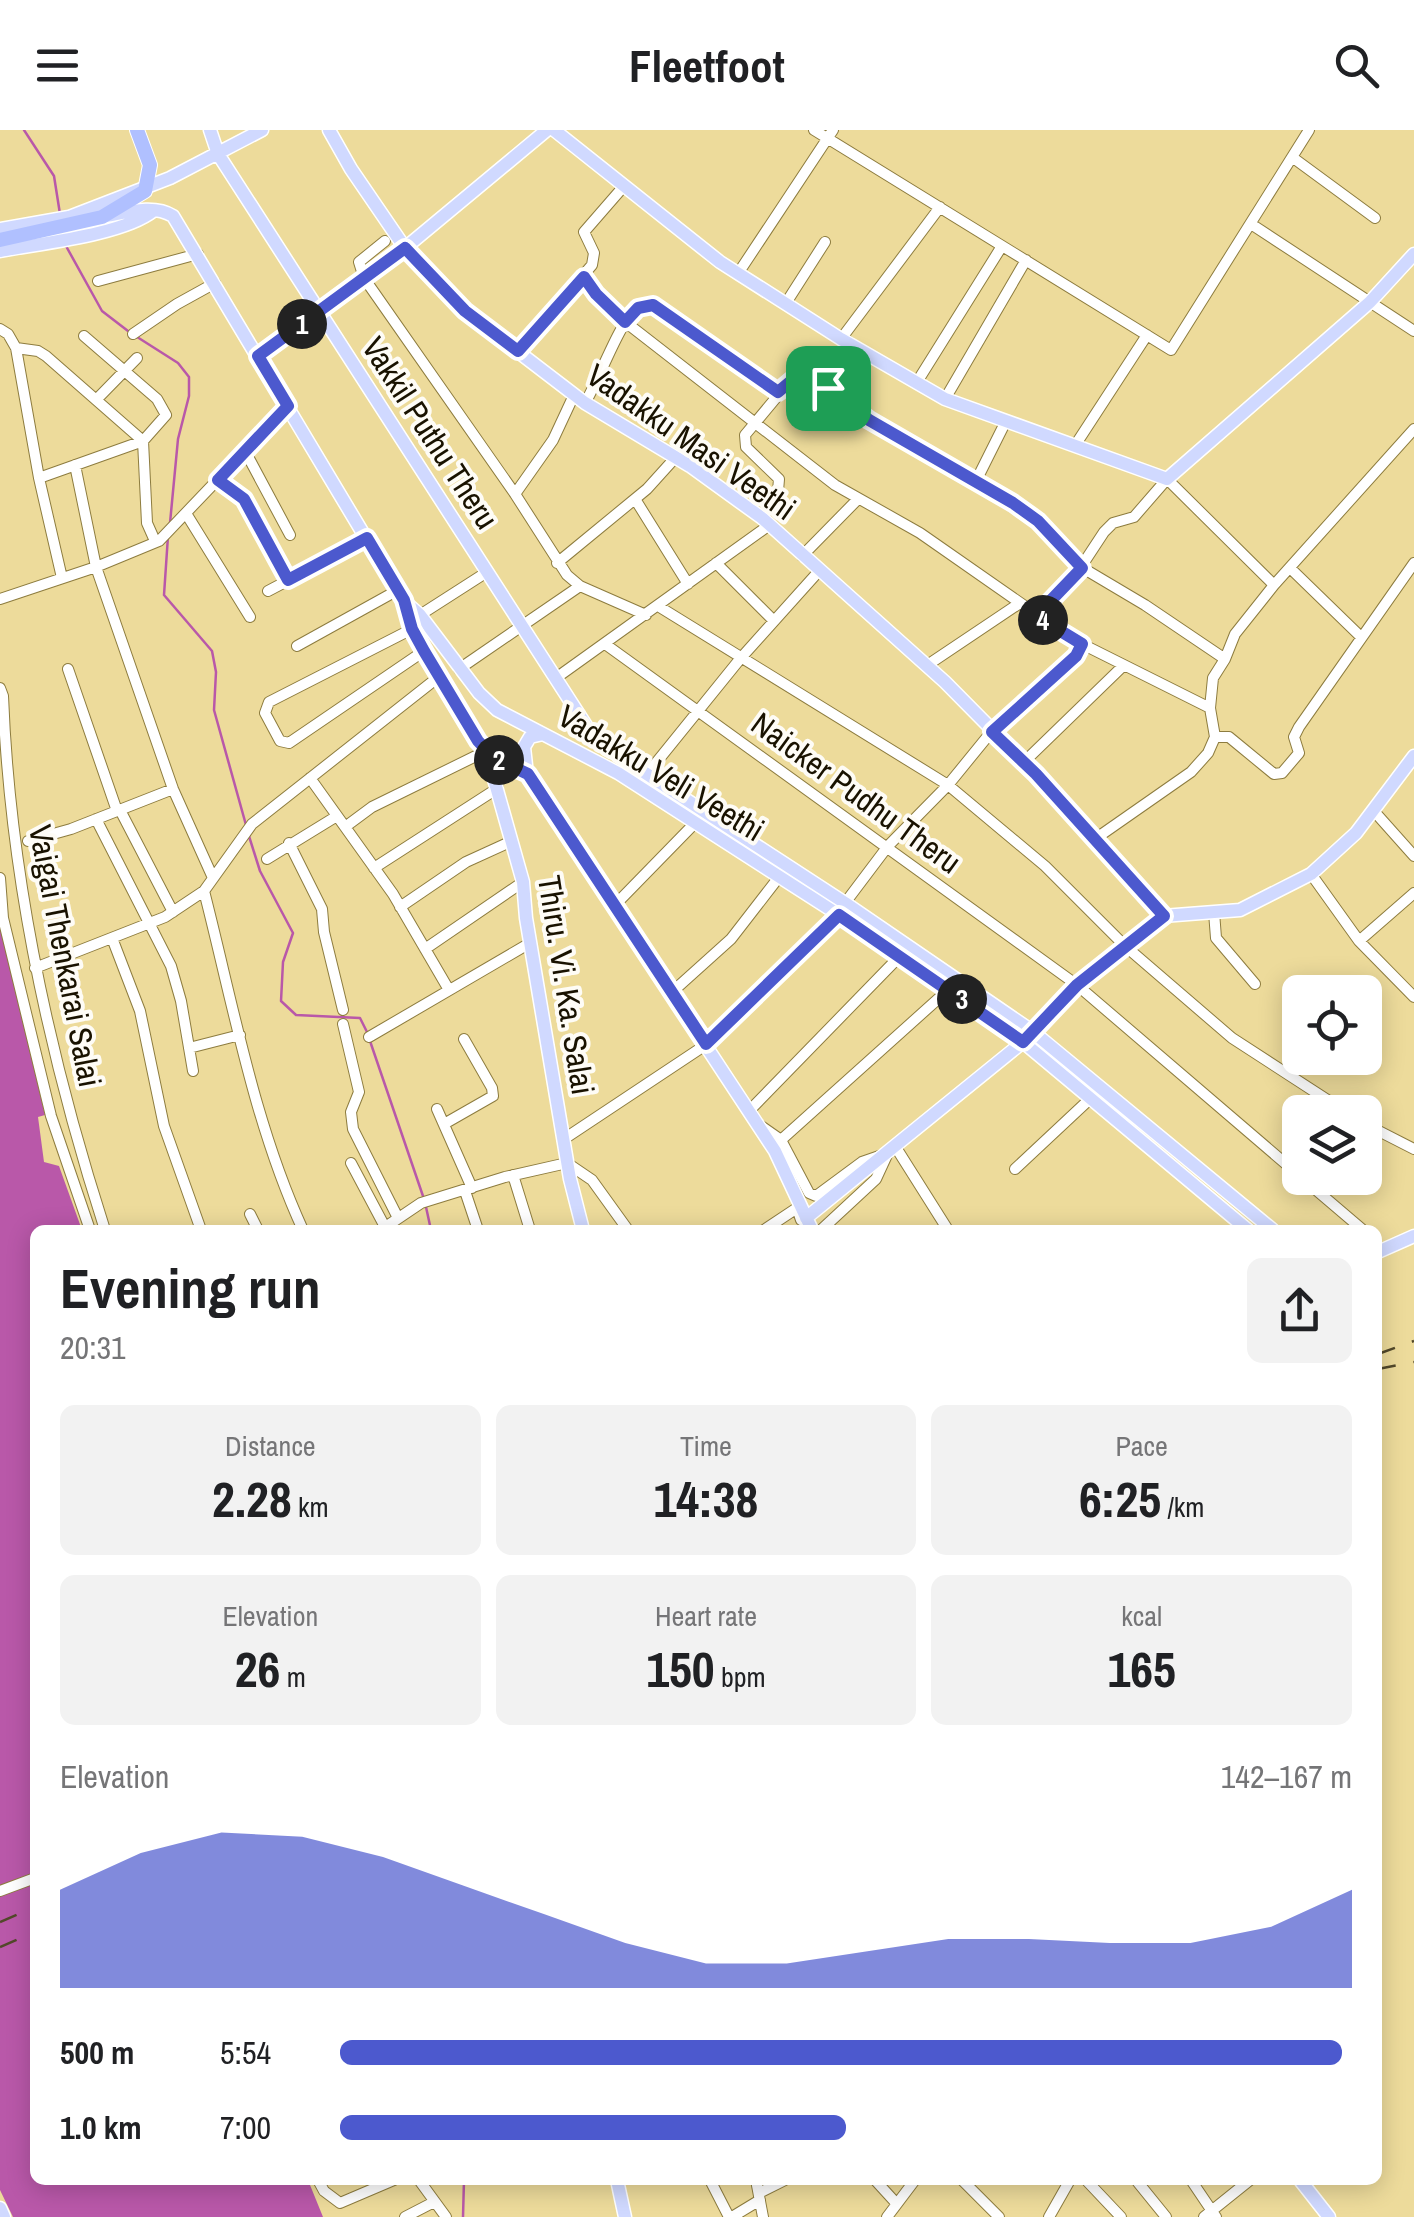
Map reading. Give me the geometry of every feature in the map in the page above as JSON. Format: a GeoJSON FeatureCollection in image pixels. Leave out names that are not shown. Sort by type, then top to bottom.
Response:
{"type":"FeatureCollection","features":[{"type":"Feature","properties":{"kind":"highway"},"geometry":{"type":"LineString","coordinates":[[0,240],[102,217],[145,192],[150,166],[137,130]]}},
{"type":"Feature","properties":{"kind":"main road","name":"Vakkil Puthu Theru"},"geometry":{"type":"LineString","coordinates":[[210,130],[218,154],[596,741]]}},
{"type":"Feature","properties":{"kind":"main road"},"geometry":{"type":"LineString","coordinates":[[0,251],[57,240],[71,227],[262,130]]}},
{"type":"Feature","properties":{"kind":"main road","name":"Vadakku Masi Veethi"},"geometry":{"type":"LineString","coordinates":[[329,130],[405,248],[465,311],[580,399],[675,458],[765,522],[926,666],[1024,762],[1164,916]]}},
{"type":"Feature","properties":{"kind":"main road"},"geometry":{"type":"LineString","coordinates":[[258,356],[405,248],[550,130],[705,251],[945,399],[1167,479],[1370,302],[1414,254]]}},
{"type":"Feature","properties":{"kind":"main road"},"geometry":{"type":"LineString","coordinates":[[150,166],[159,175],[170,178]]}},
{"type":"Feature","properties":{"kind":"main road"},"geometry":{"type":"LineString","coordinates":[[102,217],[153,211]]}},
{"type":"Feature","properties":{"kind":"main road"},"geometry":{"type":"LineString","coordinates":[[0,230],[51,218],[71,227],[143,219],[153,211]]}},
{"type":"Feature","properties":{"kind":"main road","name":"Vadakku Veli Veethi"},"geometry":{"type":"LineString","coordinates":[[153,211],[174,216],[401,595],[496,710],[618,773],[779,876],[842,909],[948,990],[1028,1036],[1092,1097],[1242,1225]]}},
{"type":"Feature","properties":{"kind":"main road","name":"Thiru. Vi. Ka. Salai"},"geometry":{"type":"LineString","coordinates":[[401,595],[412,629],[486,751],[498,788],[523,882],[530,942],[581,1225]]}},
{"type":"Feature","properties":{"kind":"main road"},"geometry":{"type":"LineString","coordinates":[[543,734],[535,734],[524,747],[528,774],[752,1116],[778,1146],[805,1222],[1028,1036]]}},
{"type":"Feature","properties":{"kind":"main road"},"geometry":{"type":"LineString","coordinates":[[580,753],[596,741]]}},
{"type":"Feature","properties":{"kind":"main road","name":"Vadakku Veli Veethi"},"geometry":{"type":"LineString","coordinates":[[596,741],[1028,1036],[1268,1225]]}},
{"type":"Feature","properties":{"kind":"main road"},"geometry":{"type":"LineString","coordinates":[[486,751],[528,774]]}},
{"type":"Feature","properties":{"kind":"main road"},"geometry":{"type":"LineString","coordinates":[[1164,916],[1240,910],[1312,874],[1356,833],[1414,756]]}},
{"type":"Feature","properties":{"kind":"main road"},"geometry":{"type":"LineString","coordinates":[[1382,1246],[1414,1236]]}},
{"type":"Feature","properties":{"kind":"main road"},"geometry":{"type":"LineString","coordinates":[[618,2185],[625,2217]]}},
{"type":"Feature","properties":{"kind":"main road"},"geometry":{"type":"LineString","coordinates":[[1304,2185],[1329,2217]]}},
{"type":"Feature","properties":{"kind":"main road"},"geometry":{"type":"LineString","coordinates":[[0,2208],[4,2217]]}},
{"type":"Feature","properties":{"kind":"street"},"geometry":{"type":"LineString","coordinates":[[814,130],[831,134],[940,207],[1171,350],[1310,130]]}},
{"type":"Feature","properties":{"kind":"street"},"geometry":{"type":"LineString","coordinates":[[739,272],[831,134]]}},
{"type":"Feature","properties":{"kind":"street"},"geometry":{"type":"LineString","coordinates":[[1292,157],[1375,218]]}},
{"type":"Feature","properties":{"kind":"street"},"geometry":{"type":"LineString","coordinates":[[518,351],[584,277],[594,256],[584,232],[624,186]]}},
{"type":"Feature","properties":{"kind":"street"},"geometry":{"type":"LineString","coordinates":[[828,388],[845,340],[940,207]]}},
{"type":"Feature","properties":{"kind":"street"},"geometry":{"type":"LineString","coordinates":[[1250,224],[1414,331]]}},
{"type":"Feature","properties":{"kind":"street"},"geometry":{"type":"LineString","coordinates":[[385,241],[359,262],[364,278],[516,494],[556,563],[580,586],[646,614]]}},
{"type":"Feature","properties":{"kind":"street"},"geometry":{"type":"LineString","coordinates":[[786,303],[825,242]]}},
{"type":"Feature","properties":{"kind":"street"},"geometry":{"type":"LineString","coordinates":[[917,382],[1002,246]]}},
{"type":"Feature","properties":{"kind":"street"},"geometry":{"type":"LineString","coordinates":[[98,282],[198,254]]}},
{"type":"Feature","properties":{"kind":"street"},"geometry":{"type":"LineString","coordinates":[[945,399],[1026,260]]}},
{"type":"Feature","properties":{"kind":"street"},"geometry":{"type":"LineString","coordinates":[[584,277],[625,322],[804,463],[858,499],[920,532],[1036,616],[1082,644],[1210,708]]}},
{"type":"Feature","properties":{"kind":"street"},"geometry":{"type":"LineString","coordinates":[[133,334],[215,284]]}},
{"type":"Feature","properties":{"kind":"street"},"geometry":{"type":"LineString","coordinates":[[516,494],[580,399],[625,322],[638,308],[653,305],[778,392]]}},
{"type":"Feature","properties":{"kind":"street"},"geometry":{"type":"LineString","coordinates":[[0,329],[16,348],[38,478],[62,578]]}},
{"type":"Feature","properties":{"kind":"street"},"geometry":{"type":"LineString","coordinates":[[1076,444],[1147,335]]}},
{"type":"Feature","properties":{"kind":"street"},"geometry":{"type":"LineString","coordinates":[[38,478],[143,441],[162,422],[165,409],[84,336]]}},
{"type":"Feature","properties":{"kind":"street"},"geometry":{"type":"LineString","coordinates":[[16,348],[46,356],[143,441],[147,524],[157,541]]}},
{"type":"Feature","properties":{"kind":"street"},"geometry":{"type":"LineString","coordinates":[[96,400],[137,358]]}},
{"type":"Feature","properties":{"kind":"street"},"geometry":{"type":"LineString","coordinates":[[556,678],[688,584],[765,522],[780,484],[773,470],[744,443],[778,392],[797,376],[828,388],[869,420],[1038,521],[1082,568],[1226,659]]}},
{"type":"Feature","properties":{"kind":"street"},"geometry":{"type":"LineString","coordinates":[[0,598],[96,567],[157,541],[187,515],[288,406]]}},
{"type":"Feature","properties":{"kind":"street"},"geometry":{"type":"LineString","coordinates":[[976,481],[1006,421]]}},
{"type":"Feature","properties":{"kind":"street"},"geometry":{"type":"LineString","coordinates":[[1095,840],[1190,772],[1208,753],[1214,737],[1210,708],[1213,678],[1226,659],[1235,634],[1414,429]]}},
{"type":"Feature","properties":{"kind":"street"},"geometry":{"type":"LineString","coordinates":[[245,451],[290,535]]}},
{"type":"Feature","properties":{"kind":"street"},"geometry":{"type":"LineString","coordinates":[[556,563],[635,499],[675,458]]}},
{"type":"Feature","properties":{"kind":"street"},"geometry":{"type":"LineString","coordinates":[[75,466],[96,567],[173,788],[213,878]]}},
{"type":"Feature","properties":{"kind":"street"},"geometry":{"type":"LineString","coordinates":[[1036,616],[1082,568],[1104,532],[1113,523],[1134,517],[1167,479],[1274,585]]}},
{"type":"Feature","properties":{"kind":"street"},"geometry":{"type":"LineString","coordinates":[[218,480],[244,499],[288,580]]}},
{"type":"Feature","properties":{"kind":"street"},"geometry":{"type":"LineString","coordinates":[[635,499],[688,584]]}},
{"type":"Feature","properties":{"kind":"street"},"geometry":{"type":"LineString","coordinates":[[802,556],[858,499]]}},
{"type":"Feature","properties":{"kind":"street"},"geometry":{"type":"LineString","coordinates":[[187,515],[250,617]]}},
{"type":"Feature","properties":{"kind":"street"},"geometry":{"type":"LineString","coordinates":[[268,591],[367,538]]}},
{"type":"Feature","properties":{"kind":"street"},"geometry":{"type":"LineString","coordinates":[[716,563],[774,621]]}},
{"type":"Feature","properties":{"kind":"street"},"geometry":{"type":"LineString","coordinates":[[1214,737],[1229,737],[1279,775],[1298,753],[1294,737],[1299,727],[1414,563]]}},
{"type":"Feature","properties":{"kind":"street"},"geometry":{"type":"LineString","coordinates":[[1290,568],[1360,636]]}},
{"type":"Feature","properties":{"kind":"street"},"geometry":{"type":"LineString","coordinates":[[420,615],[488,572]]}},
{"type":"Feature","properties":{"kind":"street"},"geometry":{"type":"LineString","coordinates":[[647,774],[740,659],[820,572]]}},
{"type":"Feature","properties":{"kind":"street"},"geometry":{"type":"LineString","coordinates":[[459,668],[580,586]]}},
{"type":"Feature","properties":{"kind":"street"},"geometry":{"type":"LineString","coordinates":[[296,646],[401,595]]}},
{"type":"Feature","properties":{"kind":"street"},"geometry":{"type":"LineString","coordinates":[[926,666],[1020,604]]}},
{"type":"Feature","properties":{"kind":"street"},"geometry":{"type":"LineString","coordinates":[[658,606],[948,785],[1045,866],[1124,945],[1232,1038],[1320,1095]]}},
{"type":"Feature","properties":{"kind":"street"},"geometry":{"type":"LineString","coordinates":[[412,629],[269,702],[264,712],[276,735],[280,741],[289,743],[424,651]]}},
{"type":"Feature","properties":{"kind":"street","name":"Naicker Pudhu Theru"},"geometry":{"type":"LineString","coordinates":[[605,644],[1077,985],[1282,1161]]}},
{"type":"Feature","properties":{"kind":"street"},"geometry":{"type":"LineString","coordinates":[[564,1139],[706,1044],[842,909],[888,846],[948,785],[992,732],[1076,656],[1082,644]]}},
{"type":"Feature","properties":{"kind":"street"},"geometry":{"type":"LineString","coordinates":[[1024,762],[1123,666]]}},
{"type":"Feature","properties":{"kind":"street"},"geometry":{"type":"LineString","coordinates":[[68,669],[119,810],[173,912]]}},
{"type":"Feature","properties":{"kind":"street"},"geometry":{"type":"LineString","coordinates":[[35,968],[152,922],[204,890],[248,829],[441,675]]}},
{"type":"Feature","properties":{"kind":"street","name":"Vaigai Thenkarai Salai"},"geometry":{"type":"LineString","coordinates":[[0,688],[4,696],[6,769],[18,874],[35,968],[102,1225]]}},
{"type":"Feature","properties":{"kind":"street"},"geometry":{"type":"LineString","coordinates":[[345,827],[372,807],[486,751]]}},
{"type":"Feature","properties":{"kind":"street"},"geometry":{"type":"LineString","coordinates":[[310,778],[400,907],[449,990]]}},
{"type":"Feature","properties":{"kind":"street"},"geometry":{"type":"LineString","coordinates":[[28,841],[173,788]]}},
{"type":"Feature","properties":{"kind":"street"},"geometry":{"type":"LineString","coordinates":[[374,868],[498,788]]}},
{"type":"Feature","properties":{"kind":"street"},"geometry":{"type":"LineString","coordinates":[[1373,810],[1414,856]]}},
{"type":"Feature","properties":{"kind":"street"},"geometry":{"type":"LineString","coordinates":[[267,859],[337,816]]}},
{"type":"Feature","properties":{"kind":"street"},"geometry":{"type":"LineString","coordinates":[[96,819],[152,922],[175,980],[193,1071]]}},
{"type":"Feature","properties":{"kind":"street"},"geometry":{"type":"LineString","coordinates":[[614,906],[695,823]]}},
{"type":"Feature","properties":{"kind":"street"},"geometry":{"type":"LineString","coordinates":[[400,907],[466,862],[512,841]]}},
{"type":"Feature","properties":{"kind":"street"},"geometry":{"type":"LineString","coordinates":[[289,843],[322,909],[343,1010]]}},
{"type":"Feature","properties":{"kind":"street"},"geometry":{"type":"LineString","coordinates":[[1312,874],[1359,941],[1414,996]]}},
{"type":"Feature","properties":{"kind":"street"},"geometry":{"type":"LineString","coordinates":[[672,993],[732,939],[779,876]]}},
{"type":"Feature","properties":{"kind":"street","name":"Vaigai Thenkarai Salai"},"geometry":{"type":"LineString","coordinates":[[0,878],[3,918],[51,1116],[88,1225]]}},
{"type":"Feature","properties":{"kind":"street"},"geometry":{"type":"LineString","coordinates":[[425,949],[523,882]]}},
{"type":"Feature","properties":{"kind":"street"},"geometry":{"type":"LineString","coordinates":[[204,890],[240,1035],[287,1194],[302,1225]]}},
{"type":"Feature","properties":{"kind":"street"},"geometry":{"type":"LineString","coordinates":[[1359,941],[1414,893]]}},
{"type":"Feature","properties":{"kind":"street"},"geometry":{"type":"LineString","coordinates":[[1214,912],[1216,938],[1255,984]]}},
{"type":"Feature","properties":{"kind":"street"},"geometry":{"type":"LineString","coordinates":[[1028,1036],[1077,985],[1164,916]]}},
{"type":"Feature","properties":{"kind":"street"},"geometry":{"type":"LineString","coordinates":[[112,938],[140,1011],[164,1126],[200,1225]]}},
{"type":"Feature","properties":{"kind":"street"},"geometry":{"type":"LineString","coordinates":[[369,1036],[530,942]]}},
{"type":"Feature","properties":{"kind":"street"},"geometry":{"type":"LineString","coordinates":[[752,1116],[899,956]]}},
{"type":"Feature","properties":{"kind":"street"},"geometry":{"type":"LineString","coordinates":[[891,1150],[862,1162],[816,1196],[809,1193],[778,1146],[948,990]]}},
{"type":"Feature","properties":{"kind":"street"},"geometry":{"type":"LineString","coordinates":[[343,1024],[359,1092],[351,1112],[353,1130],[398,1218]]}},
{"type":"Feature","properties":{"kind":"street"},"geometry":{"type":"LineString","coordinates":[[189,1048],[240,1035]]}},
{"type":"Feature","properties":{"kind":"street"},"geometry":{"type":"LineString","coordinates":[[444,1124],[493,1096],[464,1039]]}},
{"type":"Feature","properties":{"kind":"street"},"geometry":{"type":"LineString","coordinates":[[1014,1169],[1092,1097]]}},
{"type":"Feature","properties":{"kind":"street"},"geometry":{"type":"LineString","coordinates":[[437,1108],[477,1225]]}},
{"type":"Feature","properties":{"kind":"street"},"geometry":{"type":"LineString","coordinates":[[1382,1133],[1414,1149]]}},
{"type":"Feature","properties":{"kind":"street"},"geometry":{"type":"LineString","coordinates":[[826,1225],[876,1179],[891,1150]]}},
{"type":"Feature","properties":{"kind":"street"},"geometry":{"type":"LineString","coordinates":[[891,1150],[944,1225]]}},
{"type":"Feature","properties":{"kind":"street"},"geometry":{"type":"LineString","coordinates":[[351,1163],[381,1225]]}},
{"type":"Feature","properties":{"kind":"street"},"geometry":{"type":"LineString","coordinates":[[388,1225],[425,1201],[568,1163],[592,1180],[624,1225]]}},
{"type":"Feature","properties":{"kind":"street"},"geometry":{"type":"LineString","coordinates":[[513,1175],[528,1225]]}},
{"type":"Feature","properties":{"kind":"street","name":"Naicker Pudhu Theru"},"geometry":{"type":"LineString","coordinates":[[1322,1195],[1358,1225]]}},
{"type":"Feature","properties":{"kind":"street"},"geometry":{"type":"LineString","coordinates":[[250,1214],[256,1225]]}},
{"type":"Feature","properties":{"kind":"street"},"geometry":{"type":"LineString","coordinates":[[1400,1242],[1414,1226]]}},
{"type":"Feature","properties":{"kind":"street"},"geometry":{"type":"LineString","coordinates":[[0,1891],[30,1880]]}},
{"type":"Feature","properties":{"kind":"street"},"geometry":{"type":"LineString","coordinates":[[322,2185],[340,2203],[382,2185]]}},
{"type":"Feature","properties":{"kind":"street"},"geometry":{"type":"LineString","coordinates":[[422,2185],[446,2217]]}},
{"type":"Feature","properties":{"kind":"street"},"geometry":{"type":"LineString","coordinates":[[713,2185],[729,2215]]}},
{"type":"Feature","properties":{"kind":"street"},"geometry":{"type":"LineString","coordinates":[[757,2185],[763,2217]]}},
{"type":"Feature","properties":{"kind":"street"},"geometry":{"type":"LineString","coordinates":[[713,2217],[729,2215],[778,2185]]}},
{"type":"Feature","properties":{"kind":"street"},"geometry":{"type":"LineString","coordinates":[[880,2185],[896,2203]]}},
{"type":"Feature","properties":{"kind":"street"},"geometry":{"type":"LineString","coordinates":[[887,2217],[910,2185]]}},
{"type":"Feature","properties":{"kind":"street"},"geometry":{"type":"LineString","coordinates":[[967,2185],[999,2217]]}},
{"type":"Feature","properties":{"kind":"street"},"geometry":{"type":"LineString","coordinates":[[1048,2217],[1067,2185]]}},
{"type":"Feature","properties":{"kind":"street"},"geometry":{"type":"LineString","coordinates":[[1091,2185],[1121,2217]]}},
{"type":"Feature","properties":{"kind":"street"},"geometry":{"type":"LineString","coordinates":[[1140,2185],[1166,2217]]}},
{"type":"Feature","properties":{"kind":"street"},"geometry":{"type":"LineString","coordinates":[[1194,2185],[1210,2215],[1244,2185]]}},
{"type":"Feature","properties":{"kind":"street"},"geometry":{"type":"LineString","coordinates":[[406,2217],[434,2202]]}},
{"type":"Feature","properties":{"kind":"shaded area"},"geometry":{"type":"Polygon","coordinates":[[[0,925],[45,1115],[38,1117],[44,1162],[59,1166],[80,1225],[30,1225],[30,2185],[310,2185],[323,2217],[13,2217],[0,2190],[0,925]]]}},
{"type":"Feature","properties":{"kind":"waterway"},"geometry":{"type":"LineString","coordinates":[[24,130],[54,176],[60,214]]}},
{"type":"Feature","properties":{"kind":"waterway"},"geometry":{"type":"LineString","coordinates":[[66,246],[102,311],[128,331]]}},
{"type":"Feature","properties":{"kind":"waterway"},"geometry":{"type":"LineString","coordinates":[[134,335],[178,363],[189,377],[170,523]]}},
{"type":"Feature","properties":{"kind":"waterway"},"geometry":{"type":"LineString","coordinates":[[168,536],[164,595],[212,651],[216,672],[214,710],[246,825]]}},
{"type":"Feature","properties":{"kind":"waterway"},"geometry":{"type":"LineString","coordinates":[[248,833],[260,871],[293,933],[283,962],[281,1001],[296,1015],[360,1018],[368,1034]]}},
{"type":"Feature","properties":{"kind":"waterway"},"geometry":{"type":"LineString","coordinates":[[370,1041],[424,1199]]}},
{"type":"Feature","properties":{"kind":"waterway"},"geometry":{"type":"LineString","coordinates":[[426,1207],[430,1225]]}},
{"type":"Feature","properties":{"kind":"waterway"},"geometry":{"type":"LineString","coordinates":[[463,2217],[464,2185]]}},
{"type":"Feature","properties":{"kind":"railway"},"geometry":{"type":"LineString","coordinates":[[1382,1353],[1414,1341]]}},
{"type":"Feature","properties":{"kind":"railway"},"geometry":{"type":"LineString","coordinates":[[1382,1368],[1414,1362]]}},
{"type":"Feature","properties":{"kind":"railway"},"geometry":{"type":"LineString","coordinates":[[0,1922],[30,1909]]}},
{"type":"Feature","properties":{"kind":"railway"},"geometry":{"type":"LineString","coordinates":[[0,1947],[30,1934]]}},
{"type":"Feature","properties":{"kind":"route"},"geometry":{"type":"LineString","coordinates":[[405,248],[465,311],[518,351],[584,277],[588,286],[625,322],[638,308],[653,305],[778,392],[797,376],[828,388],[869,420],[1013,503],[1038,521],[1082,568],[1036,616],[1082,644],[1076,656],[992,732],[1036,774],[1164,916],[1077,985],[1023,1042],[839,915],[706,1044],[528,774],[494,758],[478,741],[424,651],[412,629],[404,600],[367,538],[288,580],[244,499],[218,480],[288,406],[258,356],[405,248]]}}]}
